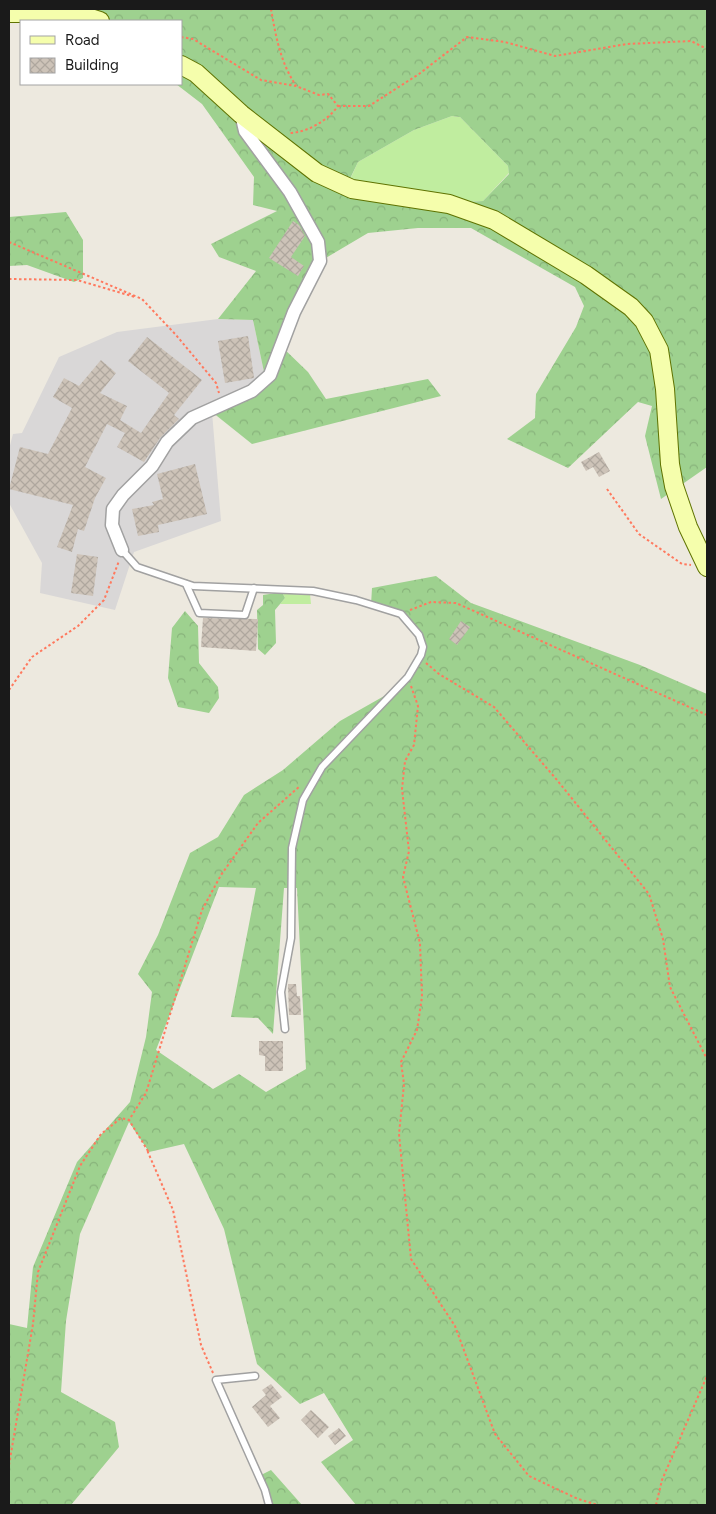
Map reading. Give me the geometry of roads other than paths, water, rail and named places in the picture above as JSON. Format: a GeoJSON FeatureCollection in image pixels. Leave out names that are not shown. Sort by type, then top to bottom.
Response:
{"type":"FeatureCollection","features":[{"type":"Feature","properties":{"kind":"street"},"geometry":{"type":"LineString","coordinates":[[9,13],[75,14],[96,20]]}},
{"type":"Feature","properties":{"kind":"street"},"geometry":{"type":"LineString","coordinates":[[182,66],[196,73],[241,114],[317,173],[336,183],[368,192],[449,204],[494,220],[586,274],[631,307],[644,321],[658,350],[665,389],[670,464],[674,486],[680,507],[706,566]]}},
{"type":"Feature","properties":{"kind":"street"},"geometry":{"type":"LineString","coordinates":[[122,550],[112,525],[113,509],[123,495],[152,466],[166,442],[192,418],[252,391],[270,375],[294,312],[320,261],[318,242],[290,192],[245,131],[241,114]]}},
{"type":"Feature","properties":{"kind":"lane"},"geometry":{"type":"LineString","coordinates":[[122,550],[137,567],[186,584],[313,592],[356,600],[400,614],[419,635],[423,647],[421,655],[408,677],[322,767],[303,800],[292,848],[291,938],[281,992],[285,1029]]}},
{"type":"Feature","properties":{"kind":"lane"},"geometry":{"type":"LineString","coordinates":[[186,584],[199,613],[245,615],[254,588]]}},
{"type":"Feature","properties":{"kind":"lane"},"geometry":{"type":"LineString","coordinates":[[254,1376],[216,1380],[265,1490],[269,1505]]}}]}
